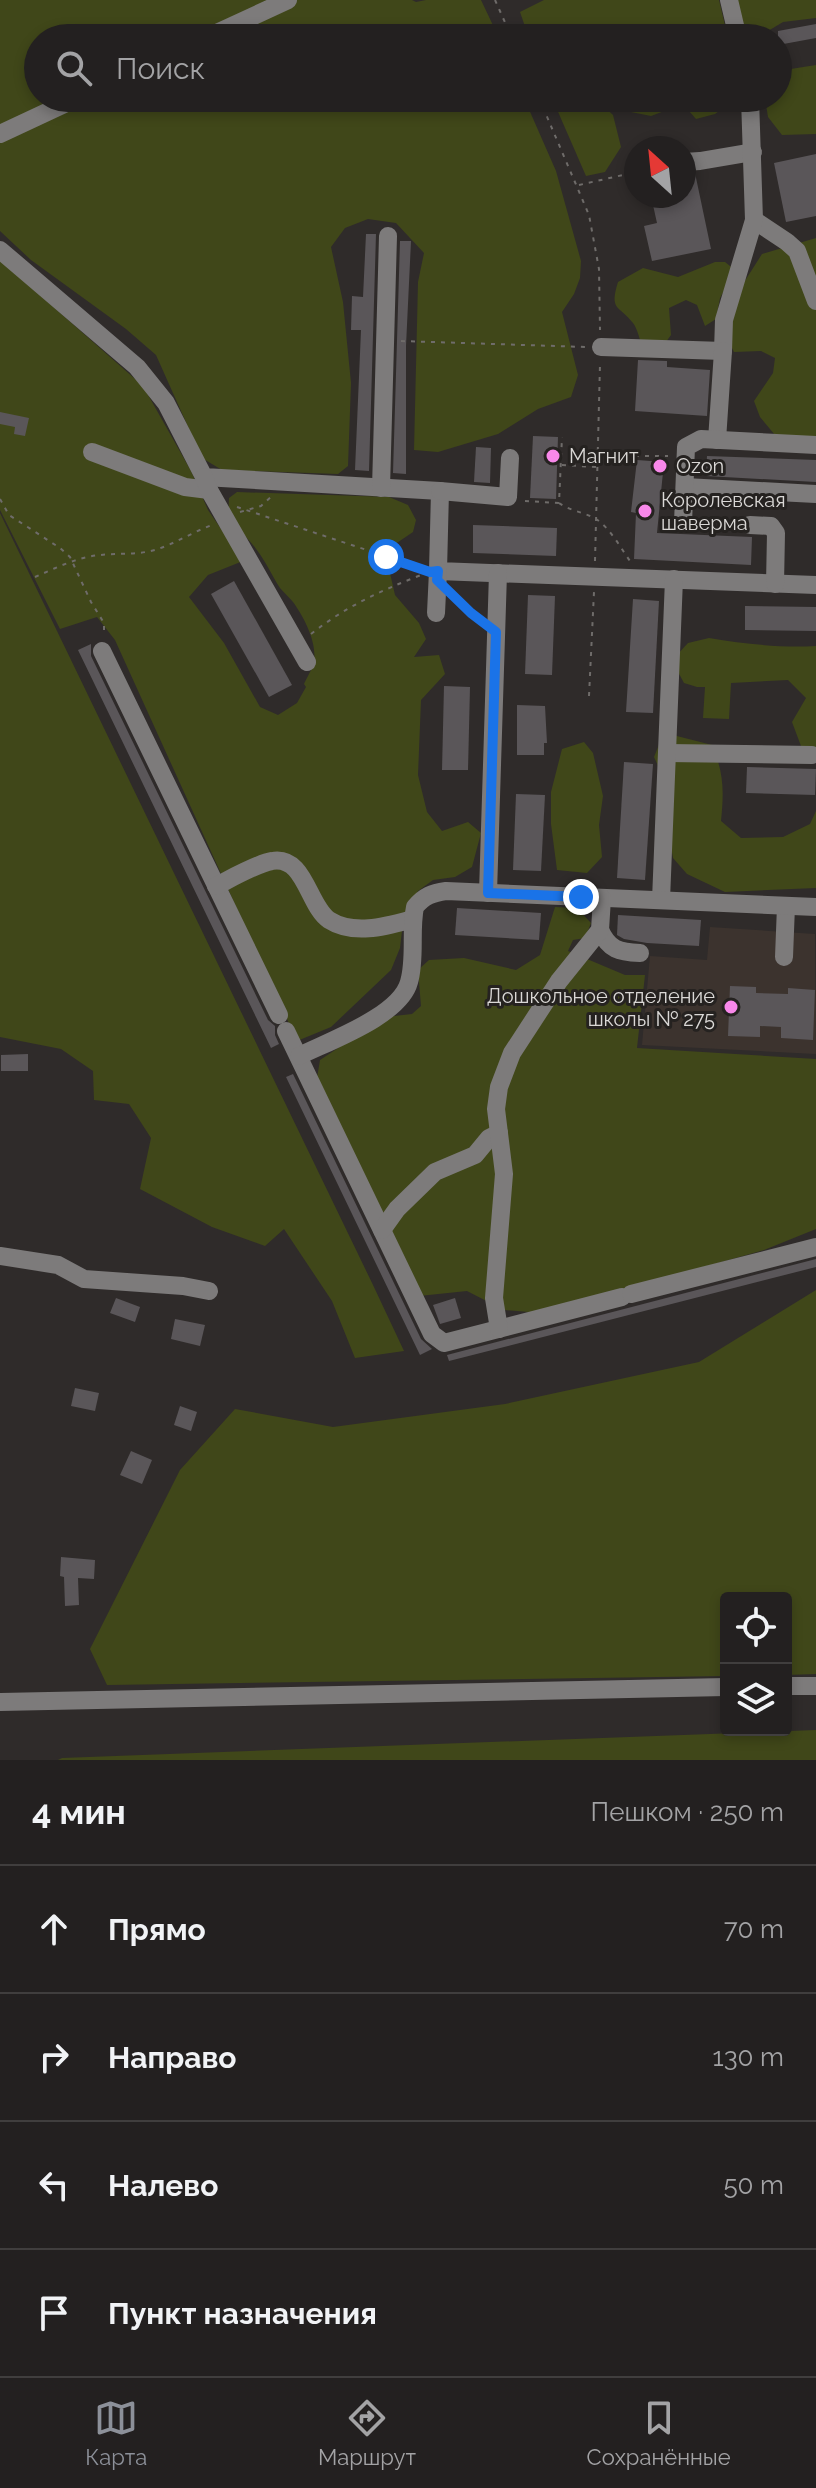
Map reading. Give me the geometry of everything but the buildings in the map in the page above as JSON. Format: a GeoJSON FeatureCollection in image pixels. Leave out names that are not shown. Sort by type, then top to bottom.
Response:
{"type":"FeatureCollection","features":[{"type":"Feature","properties":{"kind":"street"},"geometry":{"type":"LineString","coordinates":[[236,24],[288,0]]}},
{"type":"Feature","properties":{"kind":"street"},"geometry":{"type":"LineString","coordinates":[[729,0],[735,24]]}},
{"type":"Feature","properties":{"kind":"street"},"geometry":{"type":"LineString","coordinates":[[0,134],[47,112]]}},
{"type":"Feature","properties":{"kind":"street"},"geometry":{"type":"LineString","coordinates":[[717,440],[724,320],[754,220],[751,112]]}},
{"type":"Feature","properties":{"kind":"street"},"geometry":{"type":"LineString","coordinates":[[696,161],[753,152]]}},
{"type":"Feature","properties":{"kind":"street"},"geometry":{"type":"LineString","coordinates":[[754,220],[797,251],[816,301]]}},
{"type":"Feature","properties":{"kind":"street"},"geometry":{"type":"LineString","coordinates":[[381,488],[388,236]]}},
{"type":"Feature","properties":{"kind":"street"},"geometry":{"type":"LineString","coordinates":[[0,250],[137,367],[166,403],[226,520],[307,662]]}},
{"type":"Feature","properties":{"kind":"street"},"geometry":{"type":"LineString","coordinates":[[601,347],[723,351]]}},
{"type":"Feature","properties":{"kind":"street"},"geometry":{"type":"LineString","coordinates":[[683,523],[686,447],[701,439],[816,445]]}},
{"type":"Feature","properties":{"kind":"street"},"geometry":{"type":"LineString","coordinates":[[92,452],[185,487],[294,483],[508,497],[510,458]]}},
{"type":"Feature","properties":{"kind":"street"},"geometry":{"type":"LineString","coordinates":[[685,487],[816,494]]}},
{"type":"Feature","properties":{"kind":"street"},"geometry":{"type":"LineString","coordinates":[[436,613],[440,491]]}},
{"type":"Feature","properties":{"kind":"street"},"geometry":{"type":"LineString","coordinates":[[750,525],[771,526],[776,533],[775,584]]}},
{"type":"Feature","properties":{"kind":"street"},"geometry":{"type":"LineString","coordinates":[[438,575],[498,573],[816,585]]}},
{"type":"Feature","properties":{"kind":"street"},"geometry":{"type":"LineString","coordinates":[[488,893],[498,573]]}},
{"type":"Feature","properties":{"kind":"street"},"geometry":{"type":"LineString","coordinates":[[661,900],[674,579]]}},
{"type":"Feature","properties":{"kind":"street"},"geometry":{"type":"LineString","coordinates":[[102,651],[432,1334],[444,1343],[816,1247]]}},
{"type":"Feature","properties":{"kind":"street"},"geometry":{"type":"LineString","coordinates":[[667,753],[812,755]]}},
{"type":"Feature","properties":{"kind":"street"},"geometry":{"type":"LineString","coordinates":[[216,886],[273,861],[283,862],[295,868],[318,908],[329,920],[364,929],[413,919]]}},
{"type":"Feature","properties":{"kind":"street"},"geometry":{"type":"LineString","coordinates":[[299,1056],[374,1019],[403,996],[410,980],[415,907],[432,894],[446,891],[816,907]]}},
{"type":"Feature","properties":{"kind":"street"},"geometry":{"type":"LineString","coordinates":[[602,898],[600,930],[605,942],[623,952],[640,953]]}},
{"type":"Feature","properties":{"kind":"street"},"geometry":{"type":"LineString","coordinates":[[784,957],[786,906]]}},
{"type":"Feature","properties":{"kind":"street"},"geometry":{"type":"LineString","coordinates":[[499,1329],[494,1298],[504,1174],[496,1109],[499,1087],[512,1053],[559,981],[600,930]]}},
{"type":"Feature","properties":{"kind":"street"},"geometry":{"type":"LineString","coordinates":[[382,1230],[397,1209],[435,1172],[475,1155],[489,1138],[499,1133]]}},
{"type":"Feature","properties":{"kind":"street"},"geometry":{"type":"LineString","coordinates":[[0,1256],[58,1265],[84,1279],[183,1286],[209,1291]]}},
{"type":"Feature","properties":{"kind":"street"},"geometry":{"type":"LineString","coordinates":[[792,1686],[816,1686]]}},
{"type":"Feature","properties":{"kind":"street"},"geometry":{"type":"LineString","coordinates":[[0,1702],[720,1687]]}},
{"type":"Feature","properties":{"kind":"path"},"geometry":{"type":"LineString","coordinates":[[495,0],[506,24]]}},
{"type":"Feature","properties":{"kind":"path"},"geometry":{"type":"LineString","coordinates":[[545,112],[589,215],[599,269],[601,347],[589,696]]}},
{"type":"Feature","properties":{"kind":"path"},"geometry":{"type":"LineString","coordinates":[[578,186],[624,175]]}},
{"type":"Feature","properties":{"kind":"path"},"geometry":{"type":"LineString","coordinates":[[383,340],[601,347]]}},
{"type":"Feature","properties":{"kind":"path"},"geometry":{"type":"LineString","coordinates":[[559,503],[562,437]]}},
{"type":"Feature","properties":{"kind":"path"},"geometry":{"type":"LineString","coordinates":[[598,461],[627,460],[627,456],[686,456]]}},
{"type":"Feature","properties":{"kind":"path"},"geometry":{"type":"LineString","coordinates":[[561,464],[597,467]]}},
{"type":"Feature","properties":{"kind":"path"},"geometry":{"type":"LineString","coordinates":[[35,577],[72,561],[158,549],[243,510],[261,506],[272,495],[294,483]]}},
{"type":"Feature","properties":{"kind":"path"},"geometry":{"type":"LineString","coordinates":[[209,488],[243,510],[430,572],[359,601],[297,645]]}},
{"type":"Feature","properties":{"kind":"path"},"geometry":{"type":"LineString","coordinates":[[508,497],[528,502],[559,503],[596,519],[646,578]]}},
{"type":"Feature","properties":{"kind":"path"},"geometry":{"type":"LineString","coordinates":[[0,499],[9,515],[60,548],[72,561],[104,623],[102,651]]}},
{"type":"Feature","properties":{"kind":"path"},"geometry":{"type":"LineString","coordinates":[[683,523],[750,525]]}},
{"type":"Feature","properties":{"kind":"path"},"geometry":{"type":"LineString","coordinates":[[438,575],[471,613],[496,632]]}},
{"type":"Feature","properties":{"kind":"shaded area","name":"Дошкольное отделение школы № 275"},"geometry":{"type":"Polygon","coordinates":[[[710,927],[815,934],[816,1054],[642,1045],[650,956],[707,960],[710,927]]]}},
{"type":"Feature","properties":{"kind":"green space"},"geometry":{"type":"Polygon","coordinates":[[[0,0],[481,0],[492,24],[24,24],[24,112],[530,112],[556,171],[581,261],[580,278],[562,312],[578,375],[571,397],[538,409],[498,434],[438,452],[414,450],[418,282],[424,253],[396,223],[368,219],[345,228],[331,247],[343,302],[351,383],[348,466],[338,474],[222,470],[202,458],[156,355],[126,329],[31,260],[0,231],[0,0]]]}},
{"type":"Feature","properties":{"kind":"green space"},"geometry":{"type":"Polygon","coordinates":[[[544,0],[719,0],[725,24],[524,24],[520,12],[544,0]]]}},
{"type":"Feature","properties":{"kind":"green space"},"geometry":{"type":"Polygon","coordinates":[[[734,0],[816,0],[816,18],[780,24],[740,24],[734,0]]]}},
{"type":"Feature","properties":{"kind":"green space"},"geometry":{"type":"Polygon","coordinates":[[[816,65],[816,134],[782,135],[768,117],[767,112],[792,112],[792,69],[816,65]]]}},
{"type":"Feature","properties":{"kind":"green space"},"geometry":{"type":"Polygon","coordinates":[[[558,112],[610,112],[613,115],[621,147],[605,172],[586,176],[558,112]]]}},
{"type":"Feature","properties":{"kind":"green space"},"geometry":{"type":"Polygon","coordinates":[[[631,112],[662,112],[651,116],[631,112]]]}},
{"type":"Feature","properties":{"kind":"green space"},"geometry":{"type":"Polygon","coordinates":[[[690,112],[718,112],[715,114],[696,119],[690,112]]]}},
{"type":"Feature","properties":{"kind":"green space"},"geometry":{"type":"Polygon","coordinates":[[[816,238],[816,437],[775,435],[760,417],[754,401],[773,373],[775,358],[761,351],[734,352],[728,340],[741,287],[762,254],[816,238]]]}},
{"type":"Feature","properties":{"kind":"green space"},"geometry":{"type":"Polygon","coordinates":[[[0,260],[143,386],[191,471],[208,510],[243,561],[208,575],[189,597],[224,643],[260,707],[278,715],[297,703],[313,664],[314,646],[297,608],[232,520],[229,498],[237,492],[389,497],[408,505],[416,520],[413,532],[385,551],[395,595],[419,623],[426,639],[414,657],[439,655],[445,674],[421,700],[418,775],[427,812],[442,831],[468,822],[481,833],[472,867],[455,877],[433,880],[418,891],[404,914],[400,948],[391,970],[331,1027],[297,1041],[115,640],[97,617],[60,629],[0,510],[0,260]]]}},
{"type":"Feature","properties":{"kind":"green space"},"geometry":{"type":"Polygon","coordinates":[[[715,262],[725,262],[735,270],[720,298],[716,319],[705,326],[697,305],[686,300],[669,308],[671,335],[663,346],[641,343],[634,325],[615,303],[618,282],[643,268],[678,277],[715,262]]]}},
{"type":"Feature","properties":{"kind":"green space"},"geometry":{"type":"Polygon","coordinates":[[[0,513],[404,1351],[355,1358],[332,1301],[284,1229],[265,1246],[212,1227],[140,1189],[151,1138],[129,1104],[94,1100],[93,1071],[61,1049],[0,1037],[0,513]]]}},
{"type":"Feature","properties":{"kind":"green space"},"geometry":{"type":"Polygon","coordinates":[[[709,638],[762,645],[816,646],[816,759],[801,746],[792,722],[806,698],[788,680],[731,683],[729,719],[703,718],[705,687],[684,683],[677,670],[676,656],[688,643],[709,638]]]}},
{"type":"Feature","properties":{"kind":"green space"},"geometry":{"type":"Polygon","coordinates":[[[673,735],[712,745],[722,782],[721,821],[741,838],[783,837],[810,824],[816,811],[816,888],[725,892],[687,874],[673,858],[666,818],[664,779],[654,757],[660,742],[673,735]]]}},
{"type":"Feature","properties":{"kind":"green space"},"geometry":{"type":"Polygon","coordinates":[[[584,742],[593,753],[603,796],[599,825],[602,857],[587,873],[557,870],[551,824],[551,792],[562,749],[584,742]]]}},
{"type":"Feature","properties":{"kind":"green space"},"geometry":{"type":"Polygon","coordinates":[[[555,907],[577,908],[591,923],[585,938],[573,940],[568,951],[625,975],[645,975],[637,1048],[816,1059],[816,1229],[764,1250],[541,1313],[504,1310],[467,1291],[419,1296],[316,1084],[320,1060],[385,1017],[412,1014],[421,1006],[418,970],[429,960],[464,958],[516,970],[540,955],[555,907]]]}},
{"type":"Feature","properties":{"kind":"green space"},"geometry":{"type":"Polygon","coordinates":[[[816,1290],[816,1674],[792,1675],[792,1592],[720,1592],[720,1676],[107,1685],[90,1649],[180,1470],[235,1409],[333,1427],[505,1404],[699,1362],[816,1290]]]}},
{"type":"Feature","properties":{"kind":"green space"},"geometry":{"type":"Polygon","coordinates":[[[816,1730],[816,1760],[58,1760],[720,1734],[720,1736],[792,1736],[792,1731],[816,1730]]]}},
{"type":"Feature","properties":{"kind":"place","name":"Магнит"},"geometry":{"type":"Point","coordinates":[553,456]}},
{"type":"Feature","properties":{"kind":"place","name":"Ozon"},"geometry":{"type":"Point","coordinates":[660,466]}},
{"type":"Feature","properties":{"kind":"place","name":"Королевская шаверма"},"geometry":{"type":"Point","coordinates":[645,511]}},
{"type":"Feature","properties":{"kind":"place","name":"Дошкольное отделение школы № 275"},"geometry":{"type":"Point","coordinates":[731,1007]}},
{"type":"Feature","properties":{"kind":"route"},"geometry":{"type":"LineString","coordinates":[[386,557],[430,572],[438,571],[437,580],[496,632],[488,893],[581,897]]}}]}
